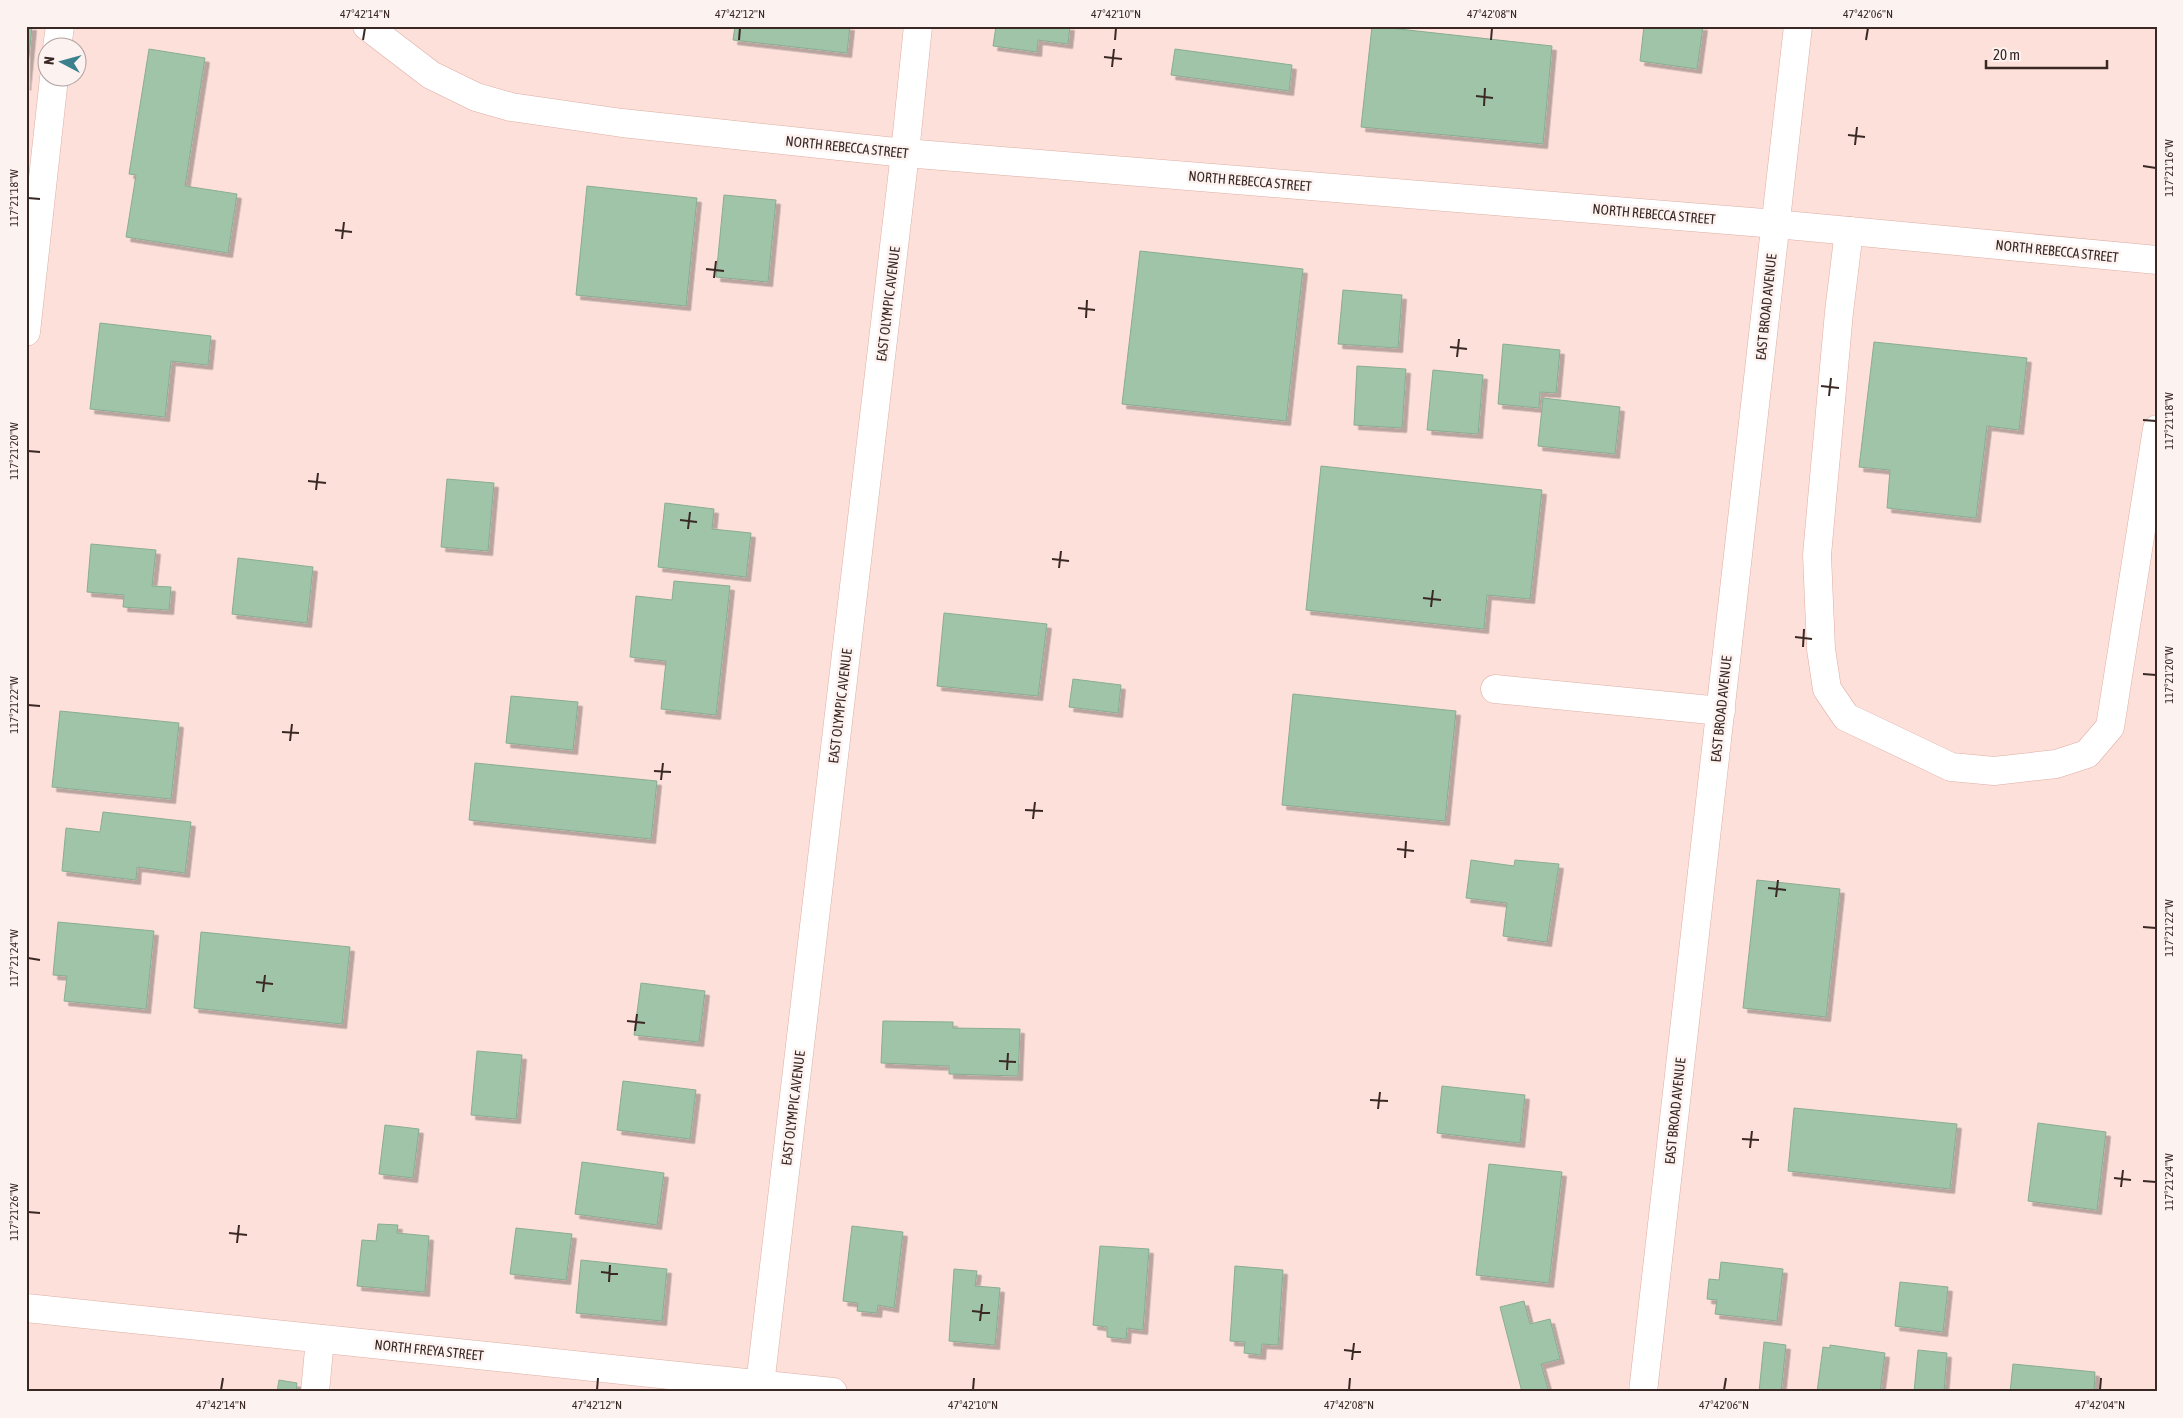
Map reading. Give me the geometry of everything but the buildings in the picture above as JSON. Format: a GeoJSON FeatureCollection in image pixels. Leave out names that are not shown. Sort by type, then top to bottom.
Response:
{"type":"FeatureCollection","features":[{"type":"Feature","properties":{"kind":"street","name":"NORTH REBECCA STREET"},"geometry":{"type":"LineString","coordinates":[[367,26],[431,75],[476,97],[511,107],[622,123],[905,153],[1849,230],[2157,260]]}},
{"type":"Feature","properties":{"kind":"street","name":"EAST OLYMPIC AVENUE"},"geometry":{"type":"LineString","coordinates":[[760,1385],[905,153],[918,26]]}},
{"type":"Feature","properties":{"kind":"street","name":"EAST BROAD AVENUE"},"geometry":{"type":"LineString","coordinates":[[1643,1392],[1798,26]]}},
{"type":"Feature","properties":{"kind":"street"},"geometry":{"type":"LineString","coordinates":[[26,332],[53,88]]}},
{"type":"Feature","properties":{"kind":"street"},"geometry":{"type":"LineString","coordinates":[[1849,230],[1839,312],[1817,555],[1821,649],[1827,689],[1846,717],[1951,767],[1994,771],[2056,764],[2087,754],[2110,727],[2157,429]]}},
{"type":"Feature","properties":{"kind":"street"},"geometry":{"type":"LineString","coordinates":[[1495,689],[1720,711]]}},
{"type":"Feature","properties":{"kind":"street","name":"NORTH FREYA STREET"},"geometry":{"type":"LineString","coordinates":[[26,1308],[320,1339],[640,1382],[760,1385],[832,1392]]}},
{"type":"Feature","properties":{"kind":"street"},"geometry":{"type":"LineString","coordinates":[[315,1392],[320,1339]]}}]}
